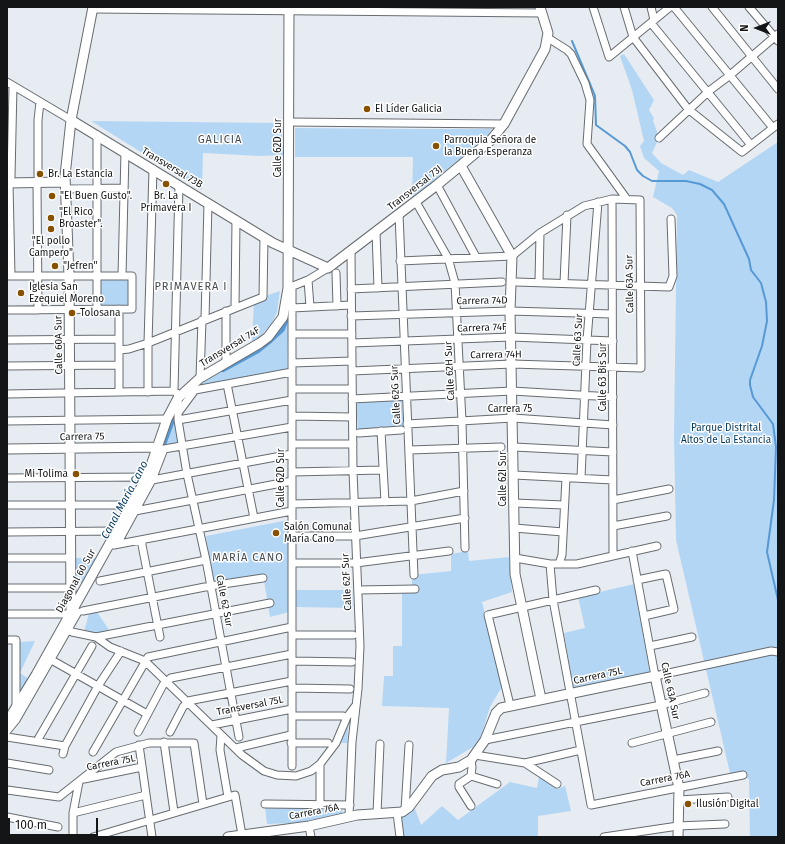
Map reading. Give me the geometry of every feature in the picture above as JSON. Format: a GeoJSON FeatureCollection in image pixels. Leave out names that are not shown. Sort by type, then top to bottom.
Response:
{"type":"FeatureCollection","features":[{"type":"Feature","properties":{"kind":"street"},"geometry":{"type":"LineString","coordinates":[[593,7],[609,57],[670,7]]}},
{"type":"Feature","properties":{"kind":"street"},"geometry":{"type":"LineString","coordinates":[[624,7],[634,37],[688,109],[742,152],[775,126],[729,76],[674,7]]}},
{"type":"Feature","properties":{"kind":"street"},"geometry":{"type":"LineString","coordinates":[[651,7],[653,21],[751,144]]}},
{"type":"Feature","properties":{"kind":"street"},"geometry":{"type":"LineString","coordinates":[[712,7],[778,89]]}},
{"type":"Feature","properties":{"kind":"street"},"geometry":{"type":"LineString","coordinates":[[659,138],[688,109],[709,91],[777,38],[749,7]]}},
{"type":"Feature","properties":{"kind":"street"},"geometry":{"type":"LineString","coordinates":[[93,8],[541,10],[548,36],[571,54],[585,82],[590,100],[587,144],[626,198]]}},
{"type":"Feature","properties":{"kind":"street","name":"Calle 60A Sur"},"geometry":{"type":"LineString","coordinates":[[77,612],[71,588],[70,339],[65,182],[71,120],[93,8]]}},
{"type":"Feature","properties":{"kind":"street","name":"Calle 62D Sur"},"geometry":{"type":"LineString","coordinates":[[289,9],[288,252],[292,308],[292,766]]}},
{"type":"Feature","properties":{"kind":"street","name":"Transversal 73J"},"geometry":{"type":"LineString","coordinates":[[290,288],[332,270],[351,251],[438,185],[490,141],[504,124],[544,49],[548,36]]}},
{"type":"Feature","properties":{"kind":"street"},"geometry":{"type":"LineString","coordinates":[[7,310],[132,309],[132,276],[9,276],[8,180],[10,84]]}},
{"type":"Feature","properties":{"kind":"street","name":"Transversal 73B"},"geometry":{"type":"LineString","coordinates":[[10,84],[97,135],[288,252],[332,270]]}},
{"type":"Feature","properties":{"kind":"street"},"geometry":{"type":"LineString","coordinates":[[38,310],[37,180],[38,120],[40,102]]}},
{"type":"Feature","properties":{"kind":"street"},"geometry":{"type":"LineString","coordinates":[[289,122],[504,124]]}},
{"type":"Feature","properties":{"kind":"street"},"geometry":{"type":"LineString","coordinates":[[97,135],[97,309]]}},
{"type":"Feature","properties":{"kind":"street"},"geometry":{"type":"LineString","coordinates":[[122,276],[125,152]]}},
{"type":"Feature","properties":{"kind":"street"},"geometry":{"type":"LineString","coordinates":[[461,166],[512,256]]}},
{"type":"Feature","properties":{"kind":"street"},"geometry":{"type":"LineString","coordinates":[[148,392],[152,169]]}},
{"type":"Feature","properties":{"kind":"street"},"geometry":{"type":"LineString","coordinates":[[8,180],[65,182],[97,189],[124,188]]}},
{"type":"Feature","properties":{"kind":"street","name":"Calle 62 Sur"},"geometry":{"type":"LineString","coordinates":[[179,185],[175,331],[178,417],[187,474],[206,560],[239,737]]}},
{"type":"Feature","properties":{"kind":"street"},"geometry":{"type":"LineString","coordinates":[[438,185],[476,257]]}},
{"type":"Feature","properties":{"kind":"street"},"geometry":{"type":"LineString","coordinates":[[400,261],[512,256],[540,233],[567,215],[584,206],[612,199],[626,198]]}},
{"type":"Feature","properties":{"kind":"street","name":"Calle 63A Sur"},"geometry":{"type":"LineString","coordinates":[[626,198],[640,200],[642,287],[641,368]]}},
{"type":"Feature","properties":{"kind":"street","name":"Calle 63 Bis Sur"},"geometry":{"type":"LineString","coordinates":[[612,199],[613,555]]}},
{"type":"Feature","properties":{"kind":"street","name":"Calle 62H Sur"},"geometry":{"type":"LineString","coordinates":[[416,202],[448,258],[455,283],[460,366],[465,548]]}},
{"type":"Feature","properties":{"kind":"street","name":"Calle 63 Sur"},"geometry":{"type":"LineString","coordinates":[[581,478],[587,340],[598,202]]}},
{"type":"Feature","properties":{"kind":"street"},"geometry":{"type":"LineString","coordinates":[[200,378],[208,203]]}},
{"type":"Feature","properties":{"kind":"street","name":"Calle 62G Sur"},"geometry":{"type":"LineString","coordinates":[[399,214],[414,575]]}},
{"type":"Feature","properties":{"kind":"street"},"geometry":{"type":"LineString","coordinates":[[564,283],[567,215]]}},
{"type":"Feature","properties":{"kind":"street"},"geometry":{"type":"LineString","coordinates":[[516,282],[669,287],[673,276],[671,219]]}},
{"type":"Feature","properties":{"kind":"street"},"geometry":{"type":"LineString","coordinates":[[235,307],[236,220]]}},
{"type":"Feature","properties":{"kind":"street"},"geometry":{"type":"LineString","coordinates":[[376,232],[378,288]]}},
{"type":"Feature","properties":{"kind":"street"},"geometry":{"type":"LineString","coordinates":[[539,282],[540,233]]}},
{"type":"Feature","properties":{"kind":"street"},"geometry":{"type":"LineString","coordinates":[[119,350],[129,349],[148,343],[263,297],[264,238]]}},
{"type":"Feature","properties":{"kind":"street","name":"Calle 62F Sur"},"geometry":{"type":"LineString","coordinates":[[349,816],[352,742],[360,646],[353,471],[351,251]]}},
{"type":"Feature","properties":{"kind":"street","name":"Calle 62I Sur"},"geometry":{"type":"LineString","coordinates":[[512,256],[510,311],[514,447],[515,574],[541,699]]}},
{"type":"Feature","properties":{"kind":"street"},"geometry":{"type":"LineString","coordinates":[[332,270],[337,306]]}},
{"type":"Feature","properties":{"kind":"street"},"geometry":{"type":"LineString","coordinates":[[308,280],[310,307]]}},
{"type":"Feature","properties":{"kind":"street"},"geometry":{"type":"LineString","coordinates":[[351,289],[502,282]]}},
{"type":"Feature","properties":{"kind":"street","name":"Transversal 74F"},"geometry":{"type":"LineString","coordinates":[[177,395],[200,378],[260,344],[279,324],[286,307],[290,288]]}},
{"type":"Feature","properties":{"kind":"street"},"geometry":{"type":"LineString","coordinates":[[292,308],[351,306]]}},
{"type":"Feature","properties":{"kind":"street"},"geometry":{"type":"LineString","coordinates":[[119,309],[119,392]]}},
{"type":"Feature","properties":{"kind":"street"},"geometry":{"type":"LineString","coordinates":[[226,311],[226,363]]}},
{"type":"Feature","properties":{"kind":"street","name":"Carrera 74D"},"geometry":{"type":"LineString","coordinates":[[351,316],[510,311],[612,314]]}},
{"type":"Feature","properties":{"kind":"street"},"geometry":{"type":"LineString","coordinates":[[292,334],[352,334]]}},
{"type":"Feature","properties":{"kind":"street","name":"Carrera 74F"},"geometry":{"type":"LineString","coordinates":[[352,343],[511,336],[612,341]]}},
{"type":"Feature","properties":{"kind":"street"},"geometry":{"type":"LineString","coordinates":[[7,340],[119,339]]}},
{"type":"Feature","properties":{"kind":"street"},"geometry":{"type":"LineString","coordinates":[[292,363],[352,362]]}},
{"type":"Feature","properties":{"kind":"street","name":"Carrera 74H"},"geometry":{"type":"LineString","coordinates":[[352,371],[512,364],[641,368]]}},
{"type":"Feature","properties":{"kind":"street"},"geometry":{"type":"LineString","coordinates":[[7,366],[119,365]]}},
{"type":"Feature","properties":{"kind":"street"},"geometry":{"type":"LineString","coordinates":[[178,417],[195,390],[292,372]]}},
{"type":"Feature","properties":{"kind":"street"},"geometry":{"type":"LineString","coordinates":[[227,384],[254,518]]}},
{"type":"Feature","properties":{"kind":"street"},"geometry":{"type":"LineString","coordinates":[[292,389],[352,389]]}},
{"type":"Feature","properties":{"kind":"street"},"geometry":{"type":"LineString","coordinates":[[7,394],[148,392],[177,395]]}},
{"type":"Feature","properties":{"kind":"street"},"geometry":{"type":"LineString","coordinates":[[352,398],[512,392],[612,397]]}},
{"type":"Feature","properties":{"kind":"street","name":"Diagonal 60 Sur"},"geometry":{"type":"LineString","coordinates":[[7,722],[77,612],[84,590],[113,545],[150,479],[161,448],[166,419],[177,395]]}},
{"type":"Feature","properties":{"kind":"street"},"geometry":{"type":"LineString","coordinates":[[178,417],[292,400]]}},
{"type":"Feature","properties":{"kind":"street"},"geometry":{"type":"LineString","coordinates":[[292,416],[352,417]]}},
{"type":"Feature","properties":{"kind":"street","name":"Carrera 75"},"geometry":{"type":"LineString","coordinates":[[407,424],[513,418],[613,425]]}},
{"type":"Feature","properties":{"kind":"street"},"geometry":{"type":"LineString","coordinates":[[7,421],[166,419]]}},
{"type":"Feature","properties":{"kind":"street","name":"Carrera 75"},"geometry":{"type":"LineString","coordinates":[[7,449],[161,448],[182,446],[292,427]]}},
{"type":"Feature","properties":{"kind":"street"},"geometry":{"type":"LineString","coordinates":[[359,433],[401,430]]}},
{"type":"Feature","properties":{"kind":"street"},"geometry":{"type":"LineString","coordinates":[[381,431],[384,502]]}},
{"type":"Feature","properties":{"kind":"street"},"geometry":{"type":"LineString","coordinates":[[292,444],[353,444]]}},
{"type":"Feature","properties":{"kind":"street"},"geometry":{"type":"LineString","coordinates":[[408,450],[501,447]]}},
{"type":"Feature","properties":{"kind":"street"},"geometry":{"type":"LineString","coordinates":[[514,447],[613,452]]}},
{"type":"Feature","properties":{"kind":"street"},"geometry":{"type":"LineString","coordinates":[[7,478],[150,479],[187,474],[292,454]]}},
{"type":"Feature","properties":{"kind":"street"},"geometry":{"type":"LineString","coordinates":[[292,472],[383,470]]}},
{"type":"Feature","properties":{"kind":"street"},"geometry":{"type":"LineString","coordinates":[[514,475],[613,480]]}},
{"type":"Feature","properties":{"kind":"street"},"geometry":{"type":"LineString","coordinates":[[559,564],[562,555],[566,478]]}},
{"type":"Feature","properties":{"kind":"street"},"geometry":{"type":"LineString","coordinates":[[7,505],[71,505],[133,508],[192,500],[292,481]]}},
{"type":"Feature","properties":{"kind":"street"},"geometry":{"type":"LineString","coordinates":[[613,500],[669,489]]}},
{"type":"Feature","properties":{"kind":"street"},"geometry":{"type":"LineString","coordinates":[[113,545],[254,518],[292,508],[354,503],[411,501],[464,491]]}},
{"type":"Feature","properties":{"kind":"street"},"geometry":{"type":"LineString","coordinates":[[514,503],[564,505]]}},
{"type":"Feature","properties":{"kind":"street","name":"Diagonal 60 Sur"},"geometry":{"type":"LineString","coordinates":[[113,545],[117,531],[133,508]]}},
{"type":"Feature","properties":{"kind":"street"},"geometry":{"type":"LineString","coordinates":[[613,526],[667,516]]}},
{"type":"Feature","properties":{"kind":"street"},"geometry":{"type":"LineString","coordinates":[[292,536],[355,536],[412,528],[465,518]]}},
{"type":"Feature","properties":{"kind":"street"},"geometry":{"type":"LineString","coordinates":[[514,528],[563,532]]}},
{"type":"Feature","properties":{"kind":"street"},"geometry":{"type":"LineString","coordinates":[[7,532],[117,531]]}},
{"type":"Feature","properties":{"kind":"street"},"geometry":{"type":"LineString","coordinates":[[141,540],[160,637]]}},
{"type":"Feature","properties":{"kind":"street"},"geometry":{"type":"LineString","coordinates":[[515,558],[550,564],[577,564],[657,546]]}},
{"type":"Feature","properties":{"kind":"street"},"geometry":{"type":"LineString","coordinates":[[292,563],[356,563],[413,557],[450,551]]}},
{"type":"Feature","properties":{"kind":"street","name":"Calle 63A Sur"},"geometry":{"type":"LineString","coordinates":[[632,551],[655,676],[679,788],[678,837]]}},
{"type":"Feature","properties":{"kind":"street"},"geometry":{"type":"LineString","coordinates":[[7,558],[71,558]]}},
{"type":"Feature","properties":{"kind":"street"},"geometry":{"type":"LineString","coordinates":[[100,581],[206,560]]}},
{"type":"Feature","properties":{"kind":"street"},"geometry":{"type":"LineString","coordinates":[[473,757],[525,763],[581,750],[553,600],[550,564]]}},
{"type":"Feature","properties":{"kind":"street"},"geometry":{"type":"LineString","coordinates":[[637,580],[666,574],[674,609],[644,616]]}},
{"type":"Feature","properties":{"kind":"street"},"geometry":{"type":"LineString","coordinates":[[7,614],[77,612],[210,586],[263,578]]}},
{"type":"Feature","properties":{"kind":"street"},"geometry":{"type":"LineString","coordinates":[[7,588],[71,588],[84,590]]}},
{"type":"Feature","properties":{"kind":"street"},"geometry":{"type":"LineString","coordinates":[[358,590],[415,589]]}},
{"type":"Feature","properties":{"kind":"street"},"geometry":{"type":"LineString","coordinates":[[510,705],[488,615],[596,590]]}},
{"type":"Feature","properties":{"kind":"street"},"geometry":{"type":"LineString","coordinates":[[72,632],[96,637],[270,603]]}},
{"type":"Feature","properties":{"kind":"street"},"geometry":{"type":"LineString","coordinates":[[93,752],[145,661],[153,655],[292,627]]}},
{"type":"Feature","properties":{"kind":"street"},"geometry":{"type":"LineString","coordinates":[[292,635],[353,635]]}},
{"type":"Feature","properties":{"kind":"street"},"geometry":{"type":"LineString","coordinates":[[96,637],[105,644],[145,661],[167,680],[221,735],[236,748],[264,771],[277,775],[296,776],[311,771],[320,764],[336,743],[347,716],[356,705]]}},
{"type":"Feature","properties":{"kind":"street"},"geometry":{"type":"LineString","coordinates":[[650,646],[692,637]]}},
{"type":"Feature","properties":{"kind":"street"},"geometry":{"type":"LineString","coordinates":[[7,640],[16,640],[16,710]]}},
{"type":"Feature","properties":{"kind":"street"},"geometry":{"type":"LineString","coordinates":[[37,741],[92,646]]}},
{"type":"Feature","properties":{"kind":"street"},"geometry":{"type":"LineString","coordinates":[[63,754],[65,746],[98,686],[121,651]]}},
{"type":"Feature","properties":{"kind":"street","name":"Carrera 75L"},"geometry":{"type":"LineString","coordinates":[[485,740],[496,712],[501,708],[510,705],[771,651],[778,652]]}},
{"type":"Feature","properties":{"kind":"street"},"geometry":{"type":"LineString","coordinates":[[138,732],[167,680],[292,654]]}},
{"type":"Feature","properties":{"kind":"street"},"geometry":{"type":"LineString","coordinates":[[49,658],[147,714]]}},
{"type":"Feature","properties":{"kind":"street","name":"Diagonal 60 Sur"},"geometry":{"type":"LineString","coordinates":[[7,731],[16,720],[49,658]]}},
{"type":"Feature","properties":{"kind":"street"},"geometry":{"type":"LineString","coordinates":[[292,662],[352,662]]}},
{"type":"Feature","properties":{"kind":"street"},"geometry":{"type":"LineString","coordinates":[[170,732],[183,707],[188,701],[231,693],[292,685],[350,689]]}},
{"type":"Feature","properties":{"kind":"street"},"geometry":{"type":"LineString","coordinates":[[401,812],[432,776],[442,770],[459,767],[473,757],[485,740],[661,705],[705,693]]}},
{"type":"Feature","properties":{"kind":"street"},"geometry":{"type":"LineString","coordinates":[[292,712],[343,716]]}},
{"type":"Feature","properties":{"kind":"street","name":"Transversal 75L"},"geometry":{"type":"LineString","coordinates":[[212,725],[292,712]]}},
{"type":"Feature","properties":{"kind":"street"},"geometry":{"type":"LineString","coordinates":[[632,743],[711,722]]}},
{"type":"Feature","properties":{"kind":"street"},"geometry":{"type":"LineString","coordinates":[[221,735],[220,750],[242,835]]}},
{"type":"Feature","properties":{"kind":"street"},"geometry":{"type":"LineString","coordinates":[[236,748],[292,735]]}},
{"type":"Feature","properties":{"kind":"street"},"geometry":{"type":"LineString","coordinates":[[7,737],[65,746]]}},
{"type":"Feature","properties":{"kind":"street"},"geometry":{"type":"LineString","coordinates":[[7,790],[59,797],[116,752],[139,745],[164,742],[194,743],[202,804]]}},
{"type":"Feature","properties":{"kind":"street"},"geometry":{"type":"LineString","coordinates":[[164,742],[174,812]]}},
{"type":"Feature","properties":{"kind":"street"},"geometry":{"type":"LineString","coordinates":[[292,743],[328,743]]}},
{"type":"Feature","properties":{"kind":"street"},"geometry":{"type":"LineString","coordinates":[[377,814],[380,744]]}},
{"type":"Feature","properties":{"kind":"street"},"geometry":{"type":"LineString","coordinates":[[139,745],[152,837]]}},
{"type":"Feature","properties":{"kind":"street"},"geometry":{"type":"LineString","coordinates":[[400,837],[401,812],[409,745]]}},
{"type":"Feature","properties":{"kind":"street","name":"Carrera 76A"},"geometry":{"type":"LineString","coordinates":[[581,750],[591,805],[743,775]]}},
{"type":"Feature","properties":{"kind":"street"},"geometry":{"type":"LineString","coordinates":[[673,760],[718,751]]}},
{"type":"Feature","properties":{"kind":"street"},"geometry":{"type":"LineString","coordinates":[[471,806],[460,789],[459,784],[471,776],[473,757]]}},
{"type":"Feature","properties":{"kind":"street"},"geometry":{"type":"LineString","coordinates":[[7,763],[49,770]]}},
{"type":"Feature","properties":{"kind":"street"},"geometry":{"type":"LineString","coordinates":[[525,763],[557,784]]}},
{"type":"Feature","properties":{"kind":"street"},"geometry":{"type":"LineString","coordinates":[[320,764],[320,805]]}},
{"type":"Feature","properties":{"kind":"street","name":"Carrera 75L"},"geometry":{"type":"LineString","coordinates":[[81,781],[142,768]]}},
{"type":"Feature","properties":{"kind":"street"},"geometry":{"type":"LineString","coordinates":[[471,776],[497,784]]}},
{"type":"Feature","properties":{"kind":"street"},"geometry":{"type":"LineString","coordinates":[[73,837],[74,813],[81,781]]}},
{"type":"Feature","properties":{"kind":"street"},"geometry":{"type":"LineString","coordinates":[[74,813],[146,795]]}},
{"type":"Feature","properties":{"kind":"street"},"geometry":{"type":"LineString","coordinates":[[92,837],[232,796]]}},
{"type":"Feature","properties":{"kind":"street"},"geometry":{"type":"LineString","coordinates":[[679,800],[728,796]]}},
{"type":"Feature","properties":{"kind":"street"},"geometry":{"type":"LineString","coordinates":[[265,804],[350,805]]}},
{"type":"Feature","properties":{"kind":"street","name":"Carrera 76A"},"geometry":{"type":"LineString","coordinates":[[228,837],[309,826],[349,816],[401,812]]}},
{"type":"Feature","properties":{"kind":"street"},"geometry":{"type":"LineString","coordinates":[[7,817],[58,827]]}},
{"type":"Feature","properties":{"kind":"street"},"geometry":{"type":"LineString","coordinates":[[604,837],[678,826],[725,824]]}},
{"type":"Feature","properties":{"kind":"street"},"geometry":{"type":"LineString","coordinates":[[309,826],[311,837]]}},
{"type":"Feature","properties":{"kind":"green space","name":"Parque Distrital Altos de La Estancia"},"geometry":{"type":"Polygon","coordinates":[[[624,54],[654,100],[649,110],[654,118],[653,120],[659,138],[652,153],[661,163],[683,175],[689,170],[718,182],[778,142],[778,837],[750,837],[749,779],[730,773],[676,540],[674,434],[677,215],[672,208],[653,197],[659,171],[644,158],[640,146],[644,141],[632,90],[620,56],[624,54]]]}},
{"type":"Feature","properties":{"kind":"green space"},"geometry":{"type":"Polygon","coordinates":[[[91,121],[281,123],[283,155],[260,156],[203,153],[202,190],[91,121]]]}},
{"type":"Feature","properties":{"kind":"green space"},"geometry":{"type":"Polygon","coordinates":[[[295,128],[492,129],[484,139],[412,198],[413,157],[295,157],[295,128]]]}},
{"type":"Feature","properties":{"kind":"green space"},"geometry":{"type":"Polygon","coordinates":[[[100,279],[129,279],[129,306],[100,306],[100,279]]]}},
{"type":"Feature","properties":{"kind":"green space"},"geometry":{"type":"Polygon","coordinates":[[[280,291],[277,312],[271,325],[252,344],[254,300],[280,291]]]}},
{"type":"Feature","properties":{"kind":"green space"},"geometry":{"type":"Polygon","coordinates":[[[288,314],[287,369],[190,389],[258,350],[282,329],[288,314]]]}},
{"type":"Feature","properties":{"kind":"green space"},"geometry":{"type":"Polygon","coordinates":[[[402,399],[404,427],[358,430],[356,402],[402,399]]]}},
{"type":"Feature","properties":{"kind":"green space"},"geometry":{"type":"Polygon","coordinates":[[[175,412],[180,444],[162,447],[167,434],[175,412]]]}},
{"type":"Feature","properties":{"kind":"green space"},"geometry":{"type":"Polygon","coordinates":[[[288,520],[289,612],[270,617],[263,575],[213,583],[206,536],[288,520]]]}},
{"type":"Feature","properties":{"kind":"green space"},"geometry":{"type":"Polygon","coordinates":[[[468,551],[469,561],[509,557],[512,592],[482,602],[503,685],[490,707],[481,736],[473,747],[446,763],[449,708],[382,706],[384,676],[393,676],[393,646],[402,646],[402,589],[412,589],[412,575],[451,571],[451,554],[468,551]]]}},
{"type":"Feature","properties":{"kind":"green space"},"geometry":{"type":"Polygon","coordinates":[[[76,558],[97,558],[84,583],[76,582],[76,558]]]}},
{"type":"Feature","properties":{"kind":"green space"},"geometry":{"type":"Polygon","coordinates":[[[634,584],[650,674],[573,688],[564,633],[585,628],[578,597],[634,584]]]}},
{"type":"Feature","properties":{"kind":"green space"},"geometry":{"type":"Polygon","coordinates":[[[296,590],[352,590],[353,608],[296,607],[296,590]]]}},
{"type":"Feature","properties":{"kind":"green space"},"geometry":{"type":"Polygon","coordinates":[[[97,612],[109,630],[96,633],[84,632],[89,613],[97,612]]]}},
{"type":"Feature","properties":{"kind":"green space"},"geometry":{"type":"Polygon","coordinates":[[[35,641],[20,673],[29,679],[17,699],[18,642],[35,641]]]}},
{"type":"Feature","properties":{"kind":"green space"},"geometry":{"type":"Polygon","coordinates":[[[349,719],[347,743],[339,743],[349,719]]]}},
{"type":"Feature","properties":{"kind":"green space"},"geometry":{"type":"Polygon","coordinates":[[[539,776],[558,789],[565,786],[571,811],[538,816],[538,837],[403,837],[400,816],[408,814],[414,806],[421,825],[442,806],[458,820],[510,782],[537,788],[539,776]]]}},
{"type":"Feature","properties":{"kind":"green space"},"geometry":{"type":"Polygon","coordinates":[[[265,807],[297,807],[342,810],[343,813],[341,815],[294,823],[267,824],[265,807]]]}},
{"type":"Feature","properties":{"kind":"waterway"},"geometry":{"type":"LineString","coordinates":[[572,41],[595,96],[596,125],[625,146],[630,152],[637,170],[643,176],[652,181],[686,181],[700,184],[712,190],[724,204],[749,259],[751,270],[761,283],[766,302],[767,321],[762,346],[750,380],[750,385],[753,397],[773,424],[776,447],[774,500],[767,552],[778,600]]}},
{"type":"Feature","properties":{"kind":"waterway","name":"Canal María Cano"},"geometry":{"type":"LineString","coordinates":[[223,369],[258,350],[268,342],[282,329],[288,314]]}},
{"type":"Feature","properties":{"kind":"waterway","name":"Canal María Cano"},"geometry":{"type":"LineString","coordinates":[[160,453],[175,412],[187,393]]}},
{"type":"Feature","properties":{"kind":"place","name":"El Líder Galicia"},"geometry":{"type":"Point","coordinates":[367,109]}},
{"type":"Feature","properties":{"kind":"place","name":"Parroquia Señora de la Buena Esperanza"},"geometry":{"type":"Point","coordinates":[436,146]}},
{"type":"Feature","properties":{"kind":"place","name":"Br. La Estancia"},"geometry":{"type":"Point","coordinates":[40,174]}},
{"type":"Feature","properties":{"kind":"place","name":"Br. La Primavera I"},"geometry":{"type":"Point","coordinates":[166,184]}},
{"type":"Feature","properties":{"kind":"place","name":"\"El Buen Gusto\"."},"geometry":{"type":"Point","coordinates":[52,196]}},
{"type":"Feature","properties":{"kind":"place","name":"\"El Rico Broaster\"."},"geometry":{"type":"Point","coordinates":[51,218]}},
{"type":"Feature","properties":{"kind":"place","name":"\"El pollo Campero\""},"geometry":{"type":"Point","coordinates":[51,229]}},
{"type":"Feature","properties":{"kind":"place","name":"\"Jefren\""},"geometry":{"type":"Point","coordinates":[55,266]}},
{"type":"Feature","properties":{"kind":"place","name":"Iglesia San Ezequiel Moreno"},"geometry":{"type":"Point","coordinates":[21,293]}},
{"type":"Feature","properties":{"kind":"place","name":"Tolosana"},"geometry":{"type":"Point","coordinates":[72,313]}},
{"type":"Feature","properties":{"kind":"place","name":"Mi Tolima"},"geometry":{"type":"Point","coordinates":[76,474]}},
{"type":"Feature","properties":{"kind":"place","name":"Salón Comunal María Cano"},"geometry":{"type":"Point","coordinates":[276,533]}},
{"type":"Feature","properties":{"kind":"place","name":"Ilusión Digital"},"geometry":{"type":"Point","coordinates":[688,804]}},
{"type":"Feature","properties":{"kind":"district","name":"GALICIA"},"geometry":{"type":"Point","coordinates":[220,140]}},
{"type":"Feature","properties":{"kind":"district","name":"PRIMAVERA I"},"geometry":{"type":"Point","coordinates":[191,287]}},
{"type":"Feature","properties":{"kind":"district","name":"MARÍA CANO"},"geometry":{"type":"Point","coordinates":[248,558]}}]}
